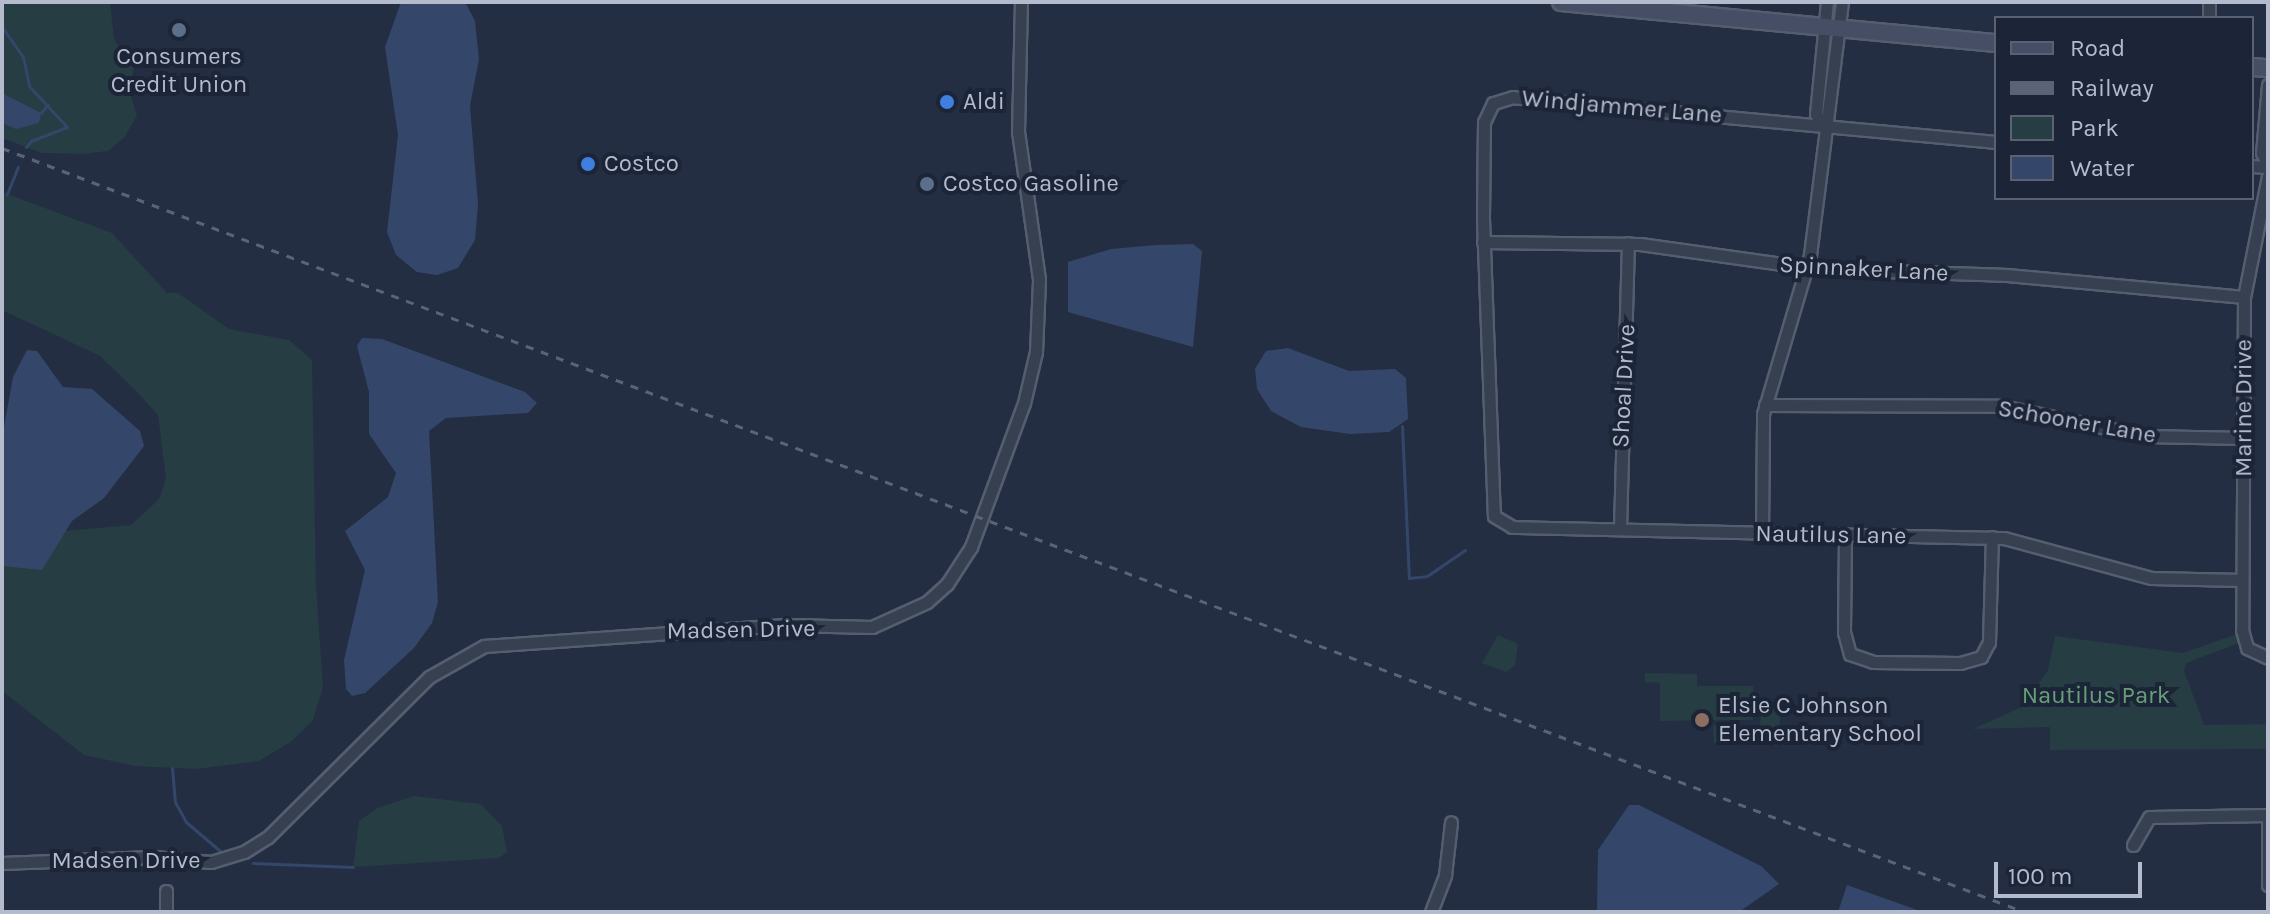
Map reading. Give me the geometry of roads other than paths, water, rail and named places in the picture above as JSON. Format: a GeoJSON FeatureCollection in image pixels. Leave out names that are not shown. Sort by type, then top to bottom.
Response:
{"type":"FeatureCollection","features":[{"type":"Feature","properties":{"kind":"main road"},"geometry":{"type":"LineString","coordinates":[[1561,2],[1994,43]]}},
{"type":"Feature","properties":{"kind":"street","name":"Madsen Drive"},"geometry":{"type":"LineString","coordinates":[[2,863],[153,857],[211,862],[244,852],[268,837],[429,677],[484,646],[788,625],[872,627],[927,602],[947,584],[971,547],[1024,403],[1036,352],[1039,279],[1018,132],[1021,2]]}},
{"type":"Feature","properties":{"kind":"street"},"geometry":{"type":"LineString","coordinates":[[1827,2],[1832,28]]}},
{"type":"Feature","properties":{"kind":"street"},"geometry":{"type":"LineString","coordinates":[[1762,535],[1765,405],[1807,267],[1823,126],[1816,114],[1832,28],[1842,2]]}},
{"type":"Feature","properties":{"kind":"street"},"geometry":{"type":"LineString","coordinates":[[2268,85],[2262,153],[2268,166]]}},
{"type":"Feature","properties":{"kind":"street","name":"Windjammer Lane"},"geometry":{"type":"LineString","coordinates":[[1490,441],[1483,242],[1484,122],[1499,99],[1994,142]]}},
{"type":"Feature","properties":{"kind":"street","name":"Marine Drive"},"geometry":{"type":"LineString","coordinates":[[2268,176],[2244,297],[2242,580],[2244,643],[2255,655],[2268,658]]}},
{"type":"Feature","properties":{"kind":"street","name":"Spinnaker Lane"},"geometry":{"type":"LineString","coordinates":[[1483,242],[1628,243],[1807,267],[2007,275],[2244,297]]}},
{"type":"Feature","properties":{"kind":"street","name":"Shoal Drive"},"geometry":{"type":"LineString","coordinates":[[1620,528],[1628,243]]}},
{"type":"Feature","properties":{"kind":"street","name":"Schooner Lane"},"geometry":{"type":"LineString","coordinates":[[1765,405],[2001,406],[2146,436],[2244,438]]}},
{"type":"Feature","properties":{"kind":"street","name":"Nautilus Lane"},"geometry":{"type":"LineString","coordinates":[[1490,441],[1490,506],[1502,524],[1762,535],[1992,537],[2151,578],[2242,580]]}},
{"type":"Feature","properties":{"kind":"street"},"geometry":{"type":"LineString","coordinates":[[1845,536],[1844,632],[1850,654],[1873,662],[1960,663],[1981,657],[1989,642],[1992,537]]}},
{"type":"Feature","properties":{"kind":"street"},"geometry":{"type":"LineString","coordinates":[[2133,845],[2149,817],[2268,817],[2268,885]]}},
{"type":"Feature","properties":{"kind":"street"},"geometry":{"type":"LineString","coordinates":[[1431,912],[1445,875],[1451,822]]}},
{"type":"Feature","properties":{"kind":"street"},"geometry":{"type":"LineString","coordinates":[[166,891],[166,912]]}},
{"type":"Feature","properties":{"kind":"water"},"geometry":{"type":"Polygon","coordinates":[[[401,2],[465,2],[475,21],[479,59],[470,106],[478,204],[475,240],[458,268],[437,275],[417,272],[396,255],[387,232],[398,135],[385,47],[401,2]]]}},
{"type":"Feature","properties":{"kind":"water"},"geometry":{"type":"Polygon","coordinates":[[[2,93],[41,113],[39,123],[16,129],[2,123],[2,93]]]}},
{"type":"Feature","properties":{"kind":"water"},"geometry":{"type":"Polygon","coordinates":[[[1193,244],[1202,251],[1193,347],[1068,312],[1068,262],[1111,249],[1193,244]]]}},
{"type":"Feature","properties":{"kind":"water"},"geometry":{"type":"Polygon","coordinates":[[[362,338],[382,339],[525,392],[537,403],[528,413],[446,418],[429,431],[438,602],[432,623],[414,648],[365,693],[352,696],[346,689],[344,660],[365,570],[345,531],[388,497],[396,473],[369,434],[369,392],[357,346],[362,338]]]}},
{"type":"Feature","properties":{"kind":"water"},"geometry":{"type":"Polygon","coordinates":[[[1288,348],[1349,371],[1395,369],[1406,378],[1408,419],[1389,432],[1350,434],[1301,427],[1271,411],[1257,389],[1255,369],[1266,351],[1288,348]]]}},
{"type":"Feature","properties":{"kind":"water"},"geometry":{"type":"Polygon","coordinates":[[[27,350],[37,351],[63,387],[92,389],[140,431],[144,446],[104,498],[72,521],[42,570],[2,566],[2,438],[13,377],[27,350]]]}},
{"type":"Feature","properties":{"kind":"water"},"geometry":{"type":"Polygon","coordinates":[[[1629,805],[1639,805],[1761,866],[1779,884],[1739,912],[1597,912],[1598,850],[1629,805]]]}},
{"type":"Feature","properties":{"kind":"water"},"geometry":{"type":"Polygon","coordinates":[[[1847,885],[1923,912],[1838,912],[1847,885]]]}},
{"type":"Feature","properties":{"kind":"waterway"},"geometry":{"type":"LineString","coordinates":[[2,27],[23,57],[29,86],[67,127],[31,141],[26,147]]}},
{"type":"Feature","properties":{"kind":"waterway"},"geometry":{"type":"LineString","coordinates":[[41,113],[48,104]]}},
{"type":"Feature","properties":{"kind":"waterway"},"geometry":{"type":"LineString","coordinates":[[7,194],[18,167]]}},
{"type":"Feature","properties":{"kind":"waterway"},"geometry":{"type":"LineString","coordinates":[[1402,426],[1409,578],[1427,576],[1465,550]]}},
{"type":"Feature","properties":{"kind":"waterway"},"geometry":{"type":"LineString","coordinates":[[172,768],[175,802],[186,822],[220,851]]}},
{"type":"Feature","properties":{"kind":"waterway"},"geometry":{"type":"LineString","coordinates":[[253,863],[353,867]]}},
{"type":"Feature","properties":{"kind":"railway"},"geometry":{"type":"LineString","coordinates":[[2,148],[2025,912]]}},
{"type":"Feature","properties":{"kind":"place","name":"Consumers Credit Union"},"geometry":{"type":"Point","coordinates":[179,30]}},
{"type":"Feature","properties":{"kind":"place","name":"Aldi"},"geometry":{"type":"Point","coordinates":[947,102]}},
{"type":"Feature","properties":{"kind":"place","name":"Costco"},"geometry":{"type":"Point","coordinates":[588,164]}},
{"type":"Feature","properties":{"kind":"place","name":"Costco Gasoline"},"geometry":{"type":"Point","coordinates":[927,184]}},
{"type":"Feature","properties":{"kind":"place","name":"Elsie C Johnson Elementary School"},"geometry":{"type":"Point","coordinates":[1702,720]}},
{"type":"Feature","properties":{"kind":"park label","name":"Nautilus Park"},"geometry":{"type":"Point","coordinates":[2096,696]}}]}
